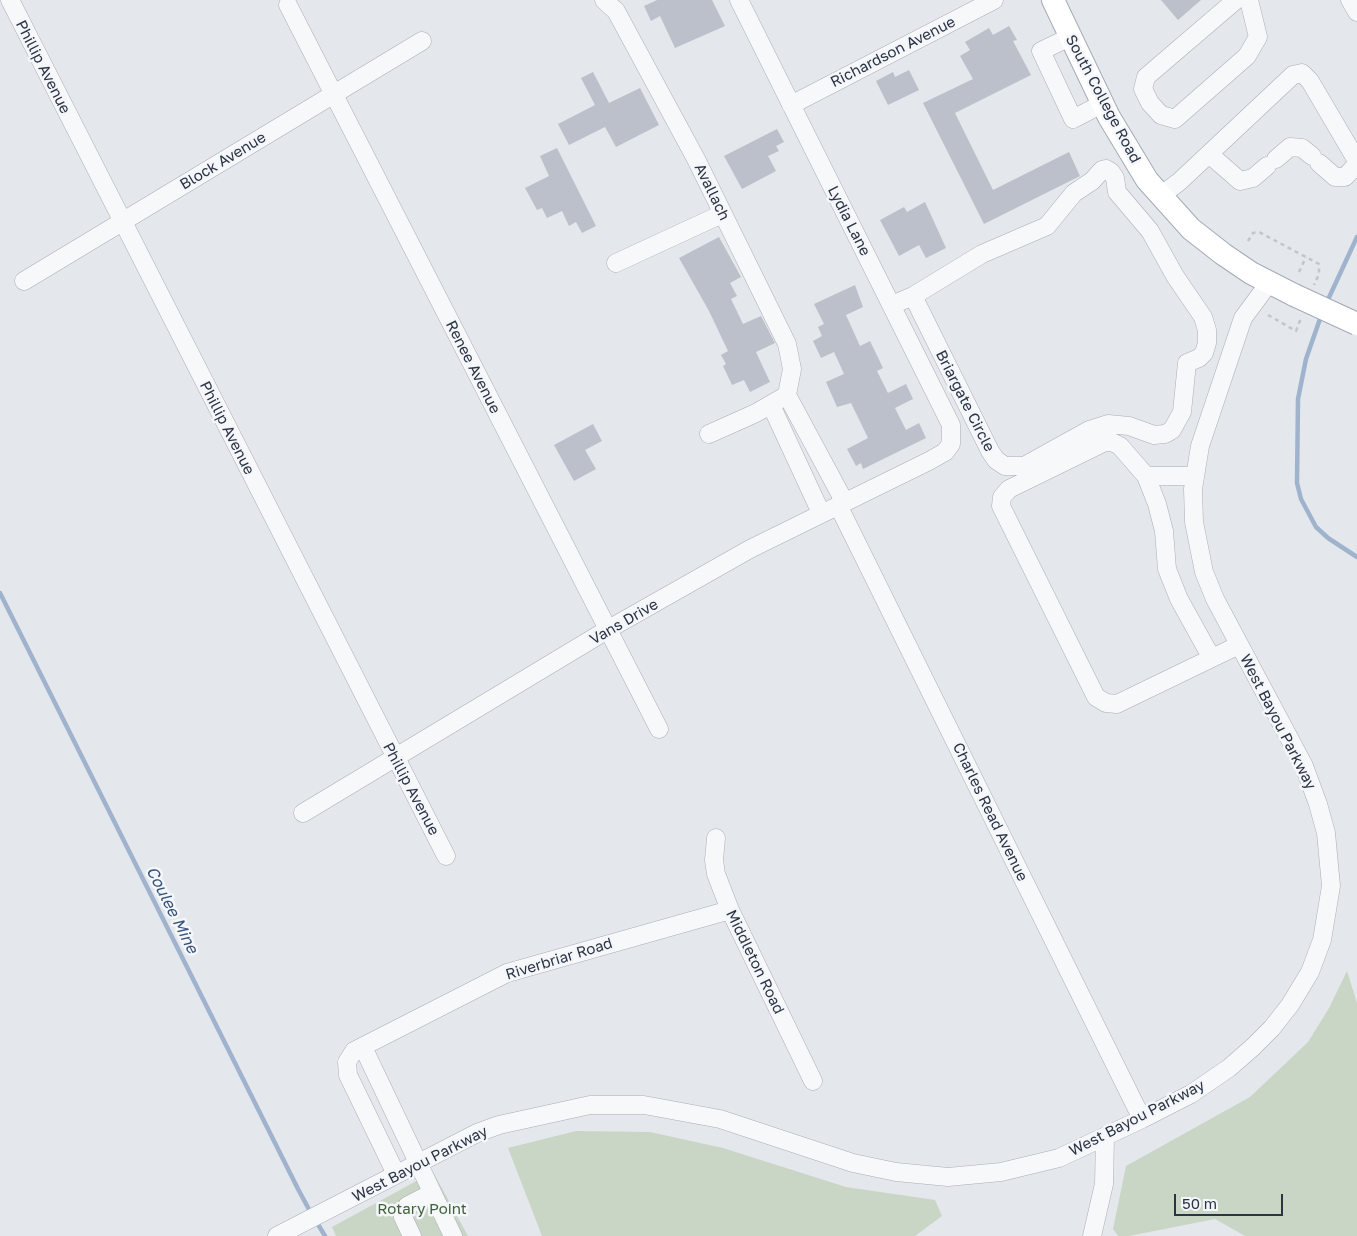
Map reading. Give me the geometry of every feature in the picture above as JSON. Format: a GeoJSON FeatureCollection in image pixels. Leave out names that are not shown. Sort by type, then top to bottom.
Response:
{"type":"FeatureCollection","features":[{"type":"Feature","properties":{"kind":"main road","name":"South College Road"},"geometry":{"type":"LineString","coordinates":[[1053,0],[1102,104],[1135,162],[1160,196],[1191,229],[1224,254],[1269,283],[1357,324]]}},
{"type":"Feature","properties":{"kind":"street","name":"Phillip Avenue"},"geometry":{"type":"LineString","coordinates":[[10,0],[446,856]]}},
{"type":"Feature","properties":{"kind":"street","name":"Avallach"},"geometry":{"type":"LineString","coordinates":[[604,0],[616,11],[722,214],[787,344],[792,368],[787,395]]}},
{"type":"Feature","properties":{"kind":"street","name":"Richardson Avenue"},"geometry":{"type":"LineString","coordinates":[[791,105],[994,0]]}},
{"type":"Feature","properties":{"kind":"street"},"geometry":{"type":"LineString","coordinates":[[1236,0],[1146,77],[1143,89],[1150,103],[1161,115],[1175,119],[1247,56],[1258,37],[1249,0]]}},
{"type":"Feature","properties":{"kind":"street"},"geometry":{"type":"LineString","coordinates":[[1350,0],[1357,12]]}},
{"type":"Feature","properties":{"kind":"street","name":"Lydia Lane"},"geometry":{"type":"LineString","coordinates":[[745,2],[791,105],[951,425],[951,444]]}},
{"type":"Feature","properties":{"kind":"street","name":"Renee Avenue"},"geometry":{"type":"LineString","coordinates":[[288,5],[658,729]]}},
{"type":"Feature","properties":{"kind":"street"},"geometry":{"type":"LineString","coordinates":[[1070,37],[1041,51],[1072,119],[1102,104]]}},
{"type":"Feature","properties":{"kind":"street","name":"Block Avenue"},"geometry":{"type":"LineString","coordinates":[[24,281],[422,41]]}},
{"type":"Feature","properties":{"kind":"street"},"geometry":{"type":"LineString","coordinates":[[1160,196],[1209,154],[1293,75],[1302,73],[1310,81],[1357,162],[1345,177],[1335,177],[1302,148],[1290,147],[1253,178],[1240,181],[1209,154]]}},
{"type":"Feature","properties":{"kind":"street","name":"Briargate Circle"},"geometry":{"type":"LineString","coordinates":[[892,305],[913,296],[982,254],[1010,240],[1036,232],[1047,226],[1074,193],[1092,181],[1102,170],[1106,169],[1115,178],[1118,192],[1132,212],[1150,231],[1205,323],[1207,343],[1204,353],[1199,358],[1187,363],[1182,412],[1172,430],[1165,434],[1154,435],[1129,426],[1108,424],[1089,430],[1024,466],[1005,466],[996,460],[990,451],[913,296]]}},
{"type":"Feature","properties":{"kind":"street"},"geometry":{"type":"LineString","coordinates":[[616,263],[722,214]]}},
{"type":"Feature","properties":{"kind":"street","name":"West Bayou Parkway"},"geometry":{"type":"LineString","coordinates":[[278,1236],[477,1133],[499,1125],[590,1106],[644,1105],[683,1111],[720,1119],[853,1163],[934,1177],[980,1175],[1029,1166],[1059,1158],[1191,1094],[1229,1068],[1272,1028],[1290,1005],[1310,972],[1322,940],[1329,908],[1330,860],[1318,804],[1304,766],[1214,599],[1204,572],[1194,522],[1194,476],[1200,446],[1244,318],[1269,283]]}},
{"type":"Feature","properties":{"kind":"street"},"geometry":{"type":"LineString","coordinates":[[708,434],[771,405],[787,395],[841,503]]}},
{"type":"Feature","properties":{"kind":"street"},"geometry":{"type":"LineString","coordinates":[[771,405],[821,513]]}},
{"type":"Feature","properties":{"kind":"street"},"geometry":{"type":"LineString","coordinates":[[1182,412],[1209,419]]}},
{"type":"Feature","properties":{"kind":"street"},"geometry":{"type":"LineString","coordinates":[[1211,657],[1180,599],[1168,570],[1164,531],[1157,504],[1146,476],[1120,446],[1112,442],[1105,442],[1009,489],[1002,497],[1001,506],[1096,697],[1106,703],[1118,704],[1239,644]]}},
{"type":"Feature","properties":{"kind":"street","name":"Vans Drive"},"geometry":{"type":"LineString","coordinates":[[303,814],[607,630],[750,549],[930,461],[945,452],[951,444]]}},
{"type":"Feature","properties":{"kind":"street"},"geometry":{"type":"LineString","coordinates":[[1146,476],[1194,476]]}},
{"type":"Feature","properties":{"kind":"street","name":"Charles Read Avenue"},"geometry":{"type":"LineString","coordinates":[[841,503],[1142,1118]]}},
{"type":"Feature","properties":{"kind":"street","name":"Middleton Road"},"geometry":{"type":"LineString","coordinates":[[716,838],[714,860],[716,874],[730,910],[813,1081]]}},
{"type":"Feature","properties":{"kind":"street","name":"Riverbriar Road"},"geometry":{"type":"LineString","coordinates":[[396,1174],[348,1075],[347,1062],[354,1051],[507,973],[730,910]]}},
{"type":"Feature","properties":{"kind":"street"},"geometry":{"type":"LineString","coordinates":[[363,1047],[453,1236]]}},
{"type":"Feature","properties":{"kind":"street"},"geometry":{"type":"LineString","coordinates":[[1092,1236],[1104,1184],[1105,1137]]}},
{"type":"Feature","properties":{"kind":"street"},"geometry":{"type":"LineString","coordinates":[[412,1236],[403,1217],[407,1206],[432,1193]]}},
{"type":"Feature","properties":{"kind":"path"},"geometry":{"type":"LineString","coordinates":[[1248,241],[1253,233],[1259,232],[1319,264],[1319,274],[1303,300],[1296,331],[1268,315]]}},
{"type":"Feature","properties":{"kind":"path"},"geometry":{"type":"LineString","coordinates":[[1299,272],[1306,257]]}},
{"type":"Feature","properties":{"kind":"green space"},"geometry":{"type":"Polygon","coordinates":[[[1347,971],[1357,1003],[1357,1236],[1245,1236],[1215,1219],[1129,1236],[1118,1236],[1113,1229],[1126,1166],[1250,1097],[1308,1042],[1329,1008],[1347,971]]]}},
{"type":"Feature","properties":{"kind":"green space"},"geometry":{"type":"Polygon","coordinates":[[[576,1131],[650,1132],[723,1148],[846,1187],[935,1200],[942,1216],[915,1236],[542,1236],[508,1148],[576,1131]]]}},
{"type":"Feature","properties":{"kind":"green space","name":"Rotary Point"},"geometry":{"type":"Polygon","coordinates":[[[433,1172],[468,1236],[336,1236],[332,1227],[433,1172]]]}},
{"type":"Feature","properties":{"kind":"building"},"geometry":{"type":"Polygon","coordinates":[[[657,0],[712,0],[725,26],[675,48],[660,16],[651,21],[644,6],[657,0]]]}},
{"type":"Feature","properties":{"kind":"building"},"geometry":{"type":"Polygon","coordinates":[[[1161,0],[1201,0],[1178,20],[1161,0]]]}},
{"type":"Feature","properties":{"kind":"building"},"geometry":{"type":"Polygon","coordinates":[[[1009,26],[1017,40],[1013,41],[1031,75],[955,113],[993,190],[1069,152],[1080,176],[984,224],[923,103],[973,79],[960,56],[970,50],[965,42],[989,28],[993,35],[1009,26]]]}},
{"type":"Feature","properties":{"kind":"building"},"geometry":{"type":"Polygon","coordinates":[[[909,70],[919,90],[888,105],[876,81],[893,72],[895,77],[909,70]]]}},
{"type":"Feature","properties":{"kind":"building"},"geometry":{"type":"Polygon","coordinates":[[[593,72],[609,103],[640,88],[659,125],[616,147],[605,127],[569,145],[558,124],[595,105],[581,78],[593,72]]]}},
{"type":"Feature","properties":{"kind":"building"},"geometry":{"type":"Polygon","coordinates":[[[777,129],[784,142],[776,146],[779,151],[768,156],[776,171],[742,189],[724,156],[777,129]]]}},
{"type":"Feature","properties":{"kind":"building"},"geometry":{"type":"Polygon","coordinates":[[[557,148],[596,226],[582,233],[576,222],[569,226],[562,211],[547,218],[542,208],[537,210],[525,188],[549,176],[540,156],[557,148]]]}},
{"type":"Feature","properties":{"kind":"building"},"geometry":{"type":"Polygon","coordinates":[[[925,202],[946,248],[926,258],[919,245],[899,256],[880,220],[904,207],[907,212],[925,202]]]}},
{"type":"Feature","properties":{"kind":"building"},"geometry":{"type":"Polygon","coordinates":[[[719,237],[741,277],[730,283],[737,296],[731,299],[743,324],[761,316],[775,343],[756,352],[770,382],[750,392],[744,380],[732,385],[723,366],[726,364],[721,355],[728,351],[709,311],[679,258],[719,237]]]}},
{"type":"Feature","properties":{"kind":"building"},"geometry":{"type":"Polygon","coordinates":[[[855,285],[863,307],[846,315],[860,346],[870,341],[883,368],[877,371],[888,393],[906,384],[913,399],[895,408],[906,430],[919,423],[926,438],[863,469],[861,463],[856,466],[847,449],[868,438],[851,403],[837,407],[826,382],[844,374],[834,352],[821,358],[813,341],[822,336],[818,327],[824,324],[814,304],[855,285]]]}},
{"type":"Feature","properties":{"kind":"building"},"geometry":{"type":"Polygon","coordinates":[[[593,424],[602,441],[585,450],[596,469],[574,481],[554,445],[593,424]]]}},
{"type":"Feature","properties":{"kind":"waterway"},"geometry":{"type":"LineString","coordinates":[[1326,304],[1357,237]]}},
{"type":"Feature","properties":{"kind":"waterway"},"geometry":{"type":"LineString","coordinates":[[1321,316],[1306,359],[1298,399],[1297,483],[1301,499],[1316,527],[1328,538],[1357,557]]}},
{"type":"Feature","properties":{"kind":"waterway","name":"Coulee Mine"},"geometry":{"type":"LineString","coordinates":[[0,593],[312,1215]]}},
{"type":"Feature","properties":{"kind":"waterway","name":"Coulee Mine"},"geometry":{"type":"LineString","coordinates":[[316,1221],[325,1236]]}}]}
